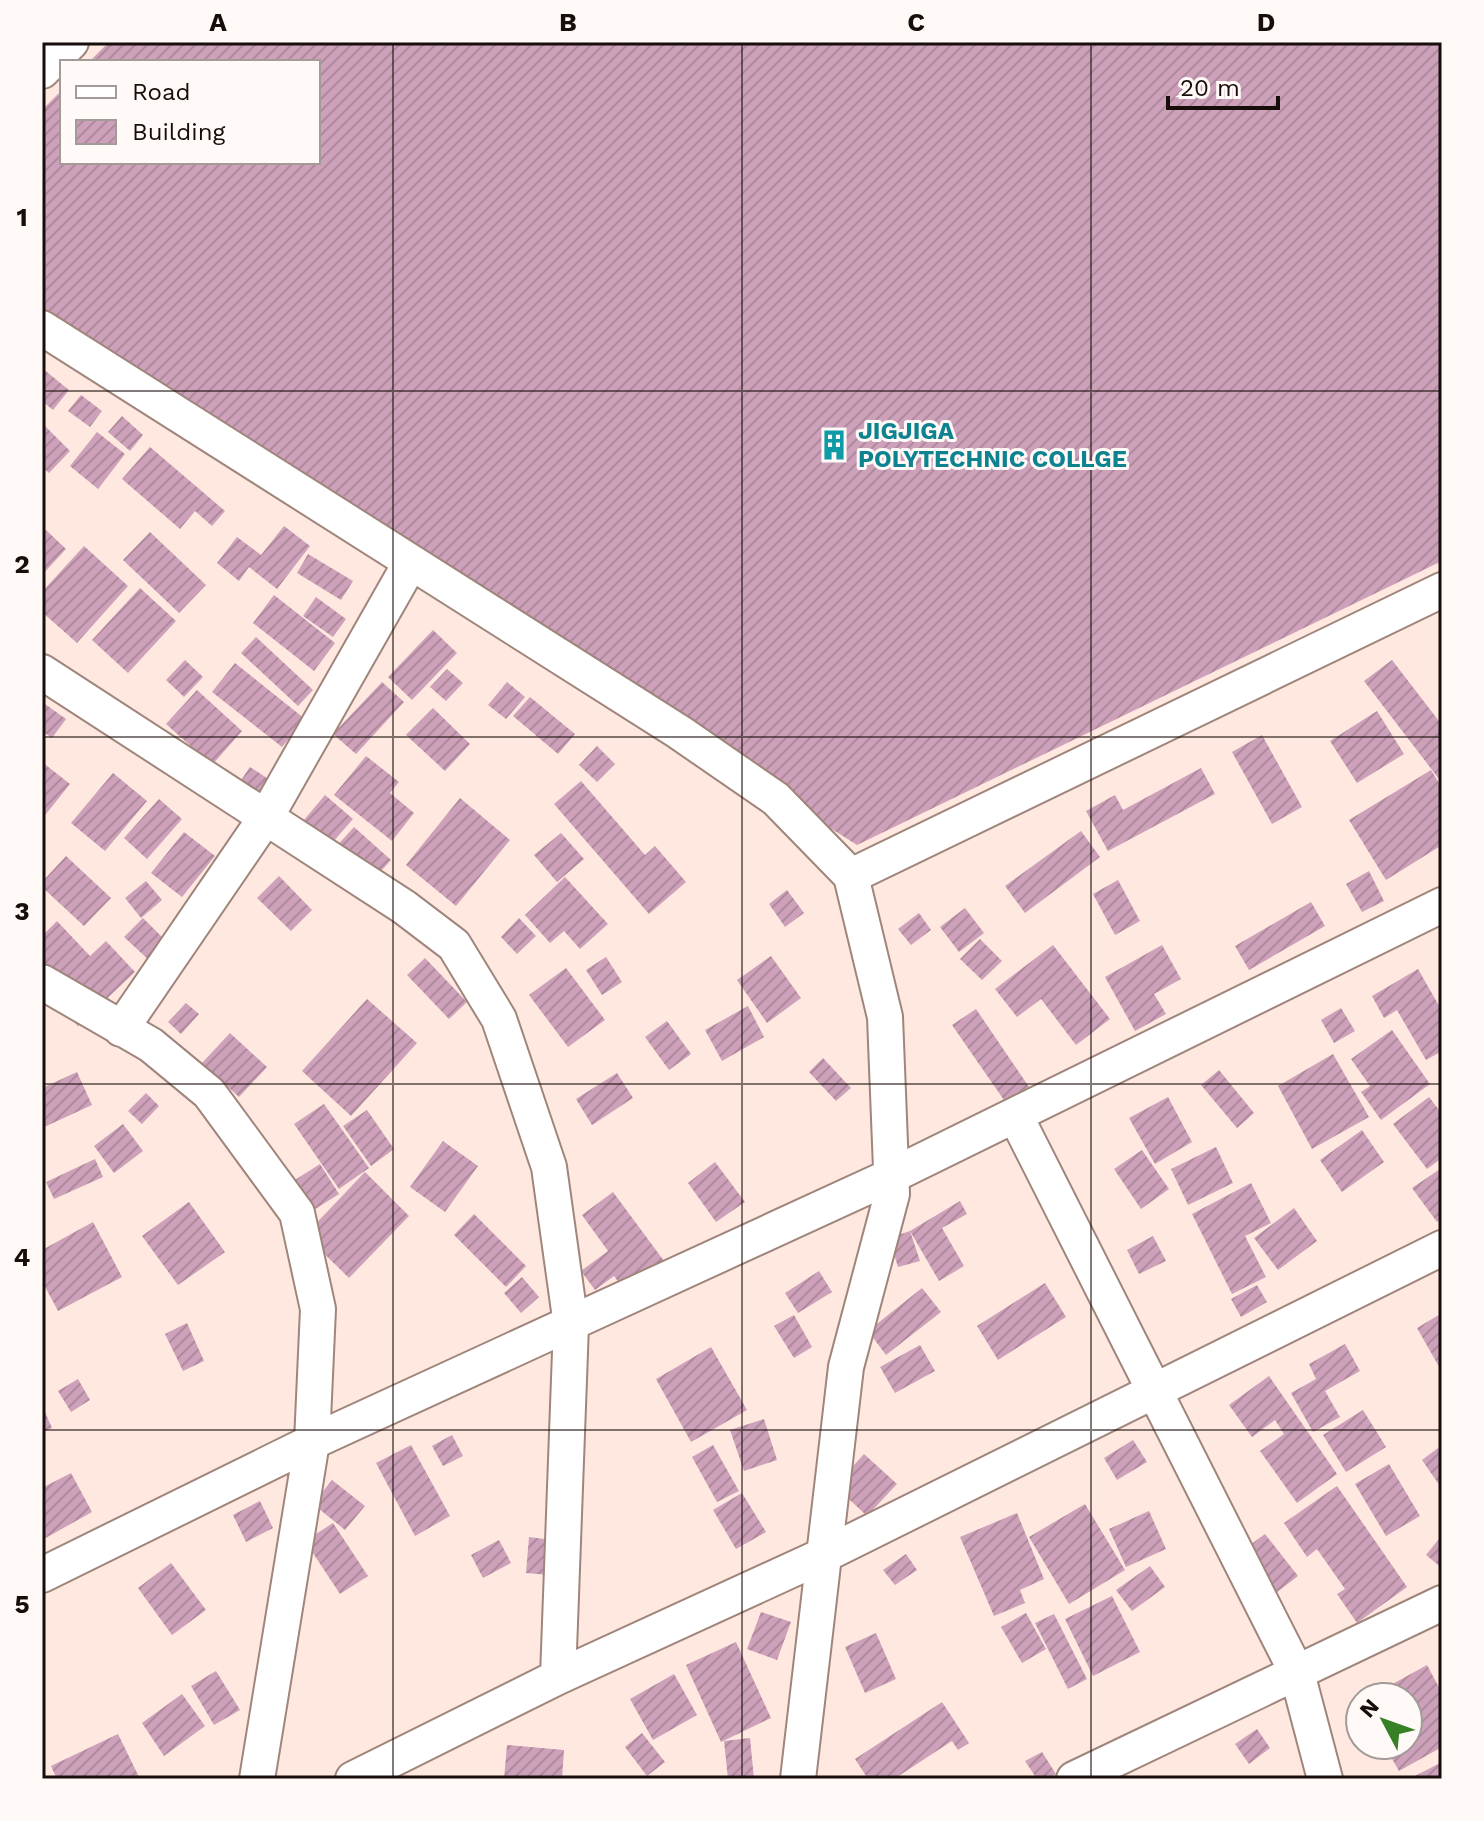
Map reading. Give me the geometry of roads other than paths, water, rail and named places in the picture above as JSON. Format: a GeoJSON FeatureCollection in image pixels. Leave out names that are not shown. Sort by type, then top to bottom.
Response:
{"type":"FeatureCollection","features":[{"type":"Feature","properties":{"kind":"street"},"geometry":{"type":"LineString","coordinates":[[42,71],[71,42]]}},
{"type":"Feature","properties":{"kind":"street"},"geometry":{"type":"LineString","coordinates":[[42,328],[679,732],[776,799],[851,876],[885,1017],[892,1194],[846,1367],[798,1779]]}},
{"type":"Feature","properties":{"kind":"street"},"geometry":{"type":"LineString","coordinates":[[121,1029],[266,817],[411,562]]}},
{"type":"Feature","properties":{"kind":"street"},"geometry":{"type":"LineString","coordinates":[[851,876],[1442,590]]}},
{"type":"Feature","properties":{"kind":"street"},"geometry":{"type":"LineString","coordinates":[[42,672],[404,907],[454,945],[499,1019],[549,1167],[571,1325],[558,1677]]}},
{"type":"Feature","properties":{"kind":"street"},"geometry":{"type":"LineString","coordinates":[[42,1575],[312,1442],[891,1176],[1442,905]]}},
{"type":"Feature","properties":{"kind":"street"},"geometry":{"type":"LineString","coordinates":[[42,982],[151,1045],[209,1093],[297,1213],[318,1309],[312,1442],[257,1779]]}},
{"type":"Feature","properties":{"kind":"street"},"geometry":{"type":"LineString","coordinates":[[1015,1115],[1297,1673],[1325,1779]]}},
{"type":"Feature","properties":{"kind":"street"},"geometry":{"type":"LineString","coordinates":[[353,1779],[558,1677],[824,1555],[1442,1248]]}},
{"type":"Feature","properties":{"kind":"street"},"geometry":{"type":"LineString","coordinates":[[1074,1779],[1442,1603]]}},
{"type":"Feature","properties":{"kind":"place","name":"JIGJIGA POLYTECHNIC COLLGE"},"geometry":{"type":"Point","coordinates":[834,445]}}]}
